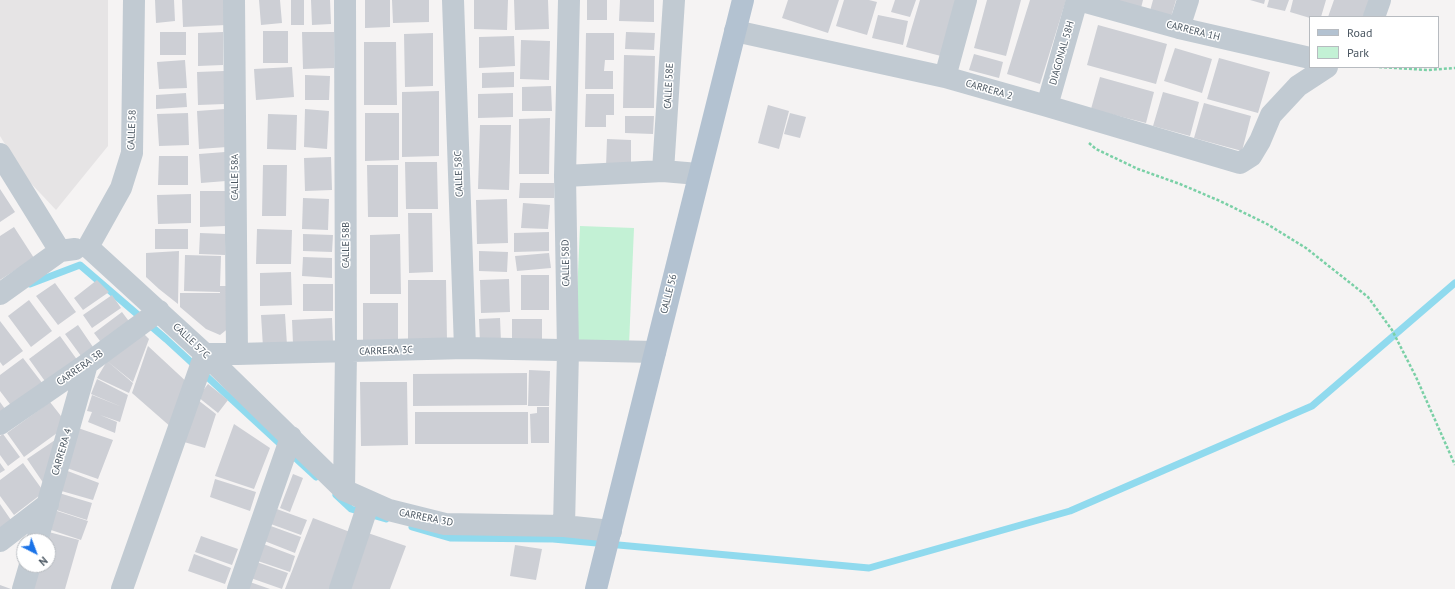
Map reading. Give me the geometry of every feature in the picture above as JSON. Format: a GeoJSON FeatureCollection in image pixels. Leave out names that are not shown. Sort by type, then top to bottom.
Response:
{"type":"FeatureCollection","features":[{"type":"Feature","properties":{"kind":"main road","name":"CALLE 56"},"geometry":{"type":"LineString","coordinates":[[596,589],[698,174],[743,0]]}},
{"type":"Feature","properties":{"kind":"street","name":"CALLE 58"},"geometry":{"type":"LineString","coordinates":[[88,247],[121,188],[132,153],[134,0]]}},
{"type":"Feature","properties":{"kind":"street","name":"CALLE 58A"},"geometry":{"type":"LineString","coordinates":[[234,0],[237,354]]}},
{"type":"Feature","properties":{"kind":"street","name":"CALLE 58B"},"geometry":{"type":"LineString","coordinates":[[344,490],[346,352],[345,0]]}},
{"type":"Feature","properties":{"kind":"street","name":"CALLE 58C"},"geometry":{"type":"LineString","coordinates":[[453,0],[465,348]]}},
{"type":"Feature","properties":{"kind":"street","name":"CALLE 58D"},"geometry":{"type":"LineString","coordinates":[[564,526],[568,351],[565,176],[569,0]]}},
{"type":"Feature","properties":{"kind":"street","name":"CALLE 58E"},"geometry":{"type":"LineString","coordinates":[[663,172],[674,0]]}},
{"type":"Feature","properties":{"kind":"street"},"geometry":{"type":"LineString","coordinates":[[945,77],[966,0]]}},
{"type":"Feature","properties":{"kind":"street","name":"CARRERA 1H"},"geometry":{"type":"LineString","coordinates":[[1077,0],[1179,28],[1309,58]]}},
{"type":"Feature","properties":{"kind":"street","name":"DIAGONAL 58H"},"geometry":{"type":"LineString","coordinates":[[1047,106],[1077,0]]}},
{"type":"Feature","properties":{"kind":"street"},"geometry":{"type":"LineString","coordinates":[[1179,28],[1188,0]]}},
{"type":"Feature","properties":{"kind":"street"},"geometry":{"type":"LineString","coordinates":[[1374,16],[1380,0]]}},
{"type":"Feature","properties":{"kind":"street","name":"CARRERA 2"},"geometry":{"type":"LineString","coordinates":[[735,31],[945,77],[1240,162],[1251,156],[1260,141],[1271,115],[1276,109],[1298,86],[1325,68]]}},
{"type":"Feature","properties":{"kind":"street"},"geometry":{"type":"LineString","coordinates":[[0,154],[60,251]]}},
{"type":"Feature","properties":{"kind":"street"},"geometry":{"type":"LineString","coordinates":[[565,176],[663,172],[698,174]]}},
{"type":"Feature","properties":{"kind":"street"},"geometry":{"type":"LineString","coordinates":[[0,294],[60,251],[88,247]]}},
{"type":"Feature","properties":{"kind":"street","name":"CALLE 57C"},"geometry":{"type":"LineString","coordinates":[[88,247],[205,354],[291,438]]}},
{"type":"Feature","properties":{"kind":"street","name":"CARRERA 3B"},"geometry":{"type":"LineString","coordinates":[[0,424],[87,364],[159,311]]}},
{"type":"Feature","properties":{"kind":"street","name":"CARRERA 3C"},"geometry":{"type":"LineString","coordinates":[[205,354],[346,352],[465,348],[655,352]]}},
{"type":"Feature","properties":{"kind":"street"},"geometry":{"type":"LineString","coordinates":[[122,589],[205,354]]}},
{"type":"Feature","properties":{"kind":"street","name":"CARRERA 4"},"geometry":{"type":"LineString","coordinates":[[39,533],[87,364]]}},
{"type":"Feature","properties":{"kind":"street"},"geometry":{"type":"LineString","coordinates":[[238,589],[291,438]]}},
{"type":"Feature","properties":{"kind":"street","name":"CARRERA 3D"},"geometry":{"type":"LineString","coordinates":[[291,438],[344,490],[389,510],[445,524],[564,526],[611,530]]}},
{"type":"Feature","properties":{"kind":"street"},"geometry":{"type":"LineString","coordinates":[[340,589],[370,502]]}},
{"type":"Feature","properties":{"kind":"street"},"geometry":{"type":"LineString","coordinates":[[0,541],[48,504]]}},
{"type":"Feature","properties":{"kind":"street"},"geometry":{"type":"LineString","coordinates":[[23,589],[28,573]]}},
{"type":"Feature","properties":{"kind":"path"},"geometry":{"type":"LineString","coordinates":[[1395,68],[1428,70],[1455,68]]}},
{"type":"Feature","properties":{"kind":"path"},"geometry":{"type":"LineString","coordinates":[[1085,139],[1096,149],[1138,170],[1187,187],[1267,224],[1306,248],[1368,297],[1392,330],[1416,376],[1455,465]]}},
{"type":"Feature","properties":{"kind":"shaded area"},"geometry":{"type":"Polygon","coordinates":[[[0,0],[108,0],[108,146],[56,210],[25,177],[0,136],[0,0]]]}},
{"type":"Feature","properties":{"kind":"green space"},"geometry":{"type":"Polygon","coordinates":[[[580,226],[634,228],[629,345],[575,342],[580,226]]]}},
{"type":"Feature","properties":{"kind":"building"},"geometry":{"type":"Polygon","coordinates":[[[155,0],[174,0],[175,21],[156,23],[155,0]]]}},
{"type":"Feature","properties":{"kind":"building"},"geometry":{"type":"Polygon","coordinates":[[[182,0],[225,0],[226,25],[183,27],[182,0]]]}},
{"type":"Feature","properties":{"kind":"building"},"geometry":{"type":"Polygon","coordinates":[[[259,0],[280,0],[282,23],[261,25],[259,0]]]}},
{"type":"Feature","properties":{"kind":"building"},"geometry":{"type":"Polygon","coordinates":[[[291,0],[304,0],[304,25],[291,25],[291,0]]]}},
{"type":"Feature","properties":{"kind":"building"},"geometry":{"type":"Polygon","coordinates":[[[311,0],[330,0],[331,24],[312,25],[311,0]]]}},
{"type":"Feature","properties":{"kind":"building"},"geometry":{"type":"Polygon","coordinates":[[[365,0],[390,0],[390,27],[365,28],[365,0]]]}},
{"type":"Feature","properties":{"kind":"building"},"geometry":{"type":"Polygon","coordinates":[[[392,0],[429,0],[429,22],[393,23],[392,0]]]}},
{"type":"Feature","properties":{"kind":"building"},"geometry":{"type":"Polygon","coordinates":[[[474,0],[508,0],[507,30],[474,29],[474,0]]]}},
{"type":"Feature","properties":{"kind":"building"},"geometry":{"type":"Polygon","coordinates":[[[514,0],[548,0],[549,29],[515,30],[514,0]]]}},
{"type":"Feature","properties":{"kind":"building"},"geometry":{"type":"Polygon","coordinates":[[[587,0],[607,0],[607,20],[587,20],[587,0]]]}},
{"type":"Feature","properties":{"kind":"building"},"geometry":{"type":"Polygon","coordinates":[[[620,0],[654,0],[654,22],[619,21],[620,0]]]}},
{"type":"Feature","properties":{"kind":"building"},"geometry":{"type":"Polygon","coordinates":[[[788,0],[839,0],[828,33],[782,18],[788,0]]]}},
{"type":"Feature","properties":{"kind":"building"},"geometry":{"type":"Polygon","coordinates":[[[844,0],[869,0],[877,2],[867,35],[836,26],[844,0]]]}},
{"type":"Feature","properties":{"kind":"building"},"geometry":{"type":"Polygon","coordinates":[[[895,0],[916,0],[910,17],[891,12],[895,0]]]}},
{"type":"Feature","properties":{"kind":"building"},"geometry":{"type":"Polygon","coordinates":[[[920,0],[957,0],[941,56],[906,47],[920,0]]]}},
{"type":"Feature","properties":{"kind":"building"},"geometry":{"type":"Polygon","coordinates":[[[987,0],[1021,0],[1006,56],[974,48],[987,0]]]}},
{"type":"Feature","properties":{"kind":"building"},"geometry":{"type":"Polygon","coordinates":[[[1030,0],[1066,0],[1040,84],[1007,74],[1030,0]]]}},
{"type":"Feature","properties":{"kind":"building"},"geometry":{"type":"Polygon","coordinates":[[[1113,0],[1143,0],[1141,8],[1113,0]]]}},
{"type":"Feature","properties":{"kind":"building"},"geometry":{"type":"Polygon","coordinates":[[[1153,0],[1176,0],[1171,17],[1150,11],[1153,0]]]}},
{"type":"Feature","properties":{"kind":"building"},"geometry":{"type":"Polygon","coordinates":[[[1250,0],[1265,0],[1264,4],[1250,0]]]}},
{"type":"Feature","properties":{"kind":"building"},"geometry":{"type":"Polygon","coordinates":[[[1269,0],[1289,0],[1285,11],[1267,7],[1269,0]]]}},
{"type":"Feature","properties":{"kind":"building"},"geometry":{"type":"Polygon","coordinates":[[[1293,0],[1326,0],[1321,16],[1309,16],[1309,18],[1290,12],[1293,0]]]}},
{"type":"Feature","properties":{"kind":"building"},"geometry":{"type":"Polygon","coordinates":[[[1334,0],[1369,0],[1363,16],[1328,16],[1334,0]]]}},
{"type":"Feature","properties":{"kind":"building"},"geometry":{"type":"Polygon","coordinates":[[[878,15],[908,21],[903,45],[872,38],[878,15]]]}},
{"type":"Feature","properties":{"kind":"building"},"geometry":{"type":"Polygon","coordinates":[[[1098,25],[1167,44],[1156,84],[1087,65],[1098,25]]]}},
{"type":"Feature","properties":{"kind":"building"},"geometry":{"type":"Polygon","coordinates":[[[263,31],[288,31],[288,63],[263,63],[263,31]]]}},
{"type":"Feature","properties":{"kind":"building"},"geometry":{"type":"Polygon","coordinates":[[[160,32],[186,32],[186,55],[160,55],[160,32]]]}},
{"type":"Feature","properties":{"kind":"building"},"geometry":{"type":"Polygon","coordinates":[[[223,32],[223,65],[198,66],[198,33],[223,32]]]}},
{"type":"Feature","properties":{"kind":"building"},"geometry":{"type":"Polygon","coordinates":[[[302,32],[334,32],[334,68],[303,69],[302,32]]]}},
{"type":"Feature","properties":{"kind":"building"},"geometry":{"type":"Polygon","coordinates":[[[626,32],[655,33],[654,50],[625,49],[626,32]]]}},
{"type":"Feature","properties":{"kind":"building"},"geometry":{"type":"Polygon","coordinates":[[[433,33],[433,86],[405,87],[404,34],[433,33]]]}},
{"type":"Feature","properties":{"kind":"building"},"geometry":{"type":"Polygon","coordinates":[[[586,33],[614,33],[614,60],[605,60],[604,71],[613,71],[613,89],[585,89],[586,33]]]}},
{"type":"Feature","properties":{"kind":"building"},"geometry":{"type":"Polygon","coordinates":[[[514,36],[515,66],[479,68],[479,37],[514,36]]]}},
{"type":"Feature","properties":{"kind":"building"},"geometry":{"type":"Polygon","coordinates":[[[521,40],[550,41],[549,80],[520,79],[521,40]]]}},
{"type":"Feature","properties":{"kind":"building"},"geometry":{"type":"Polygon","coordinates":[[[364,42],[396,42],[397,105],[364,105],[364,42]]]}},
{"type":"Feature","properties":{"kind":"building"},"geometry":{"type":"Polygon","coordinates":[[[1175,48],[1212,59],[1202,93],[1164,81],[1175,48]]]}},
{"type":"Feature","properties":{"kind":"building"},"geometry":{"type":"Polygon","coordinates":[[[974,54],[1003,62],[999,78],[969,70],[974,54]]]}},
{"type":"Feature","properties":{"kind":"building"},"geometry":{"type":"Polygon","coordinates":[[[624,55],[655,56],[654,108],[623,108],[624,55]]]}},
{"type":"Feature","properties":{"kind":"building"},"geometry":{"type":"Polygon","coordinates":[[[1219,58],[1270,72],[1258,113],[1207,99],[1219,58]]]}},
{"type":"Feature","properties":{"kind":"building"},"geometry":{"type":"Polygon","coordinates":[[[185,60],[187,88],[159,89],[157,62],[185,60]]]}},
{"type":"Feature","properties":{"kind":"building"},"geometry":{"type":"Polygon","coordinates":[[[292,67],[294,97],[256,100],[254,69],[292,67]]]}},
{"type":"Feature","properties":{"kind":"building"},"geometry":{"type":"Polygon","coordinates":[[[224,71],[225,104],[198,105],[197,72],[224,71]]]}},
{"type":"Feature","properties":{"kind":"building"},"geometry":{"type":"Polygon","coordinates":[[[514,72],[514,87],[482,88],[482,73],[514,72]]]}},
{"type":"Feature","properties":{"kind":"building"},"geometry":{"type":"Polygon","coordinates":[[[305,75],[330,76],[329,100],[305,100],[305,75]]]}},
{"type":"Feature","properties":{"kind":"building"},"geometry":{"type":"Polygon","coordinates":[[[1100,77],[1154,92],[1146,123],[1091,109],[1100,77]]]}},
{"type":"Feature","properties":{"kind":"building"},"geometry":{"type":"Polygon","coordinates":[[[551,86],[552,111],[522,111],[522,87],[551,86]]]}},
{"type":"Feature","properties":{"kind":"building"},"geometry":{"type":"Polygon","coordinates":[[[439,91],[439,156],[402,157],[402,92],[439,91]]]}},
{"type":"Feature","properties":{"kind":"building"},"geometry":{"type":"Polygon","coordinates":[[[1163,92],[1199,102],[1190,136],[1153,126],[1163,92]]]}},
{"type":"Feature","properties":{"kind":"building"},"geometry":{"type":"Polygon","coordinates":[[[186,93],[187,107],[156,109],[156,95],[186,93]]]}},
{"type":"Feature","properties":{"kind":"building"},"geometry":{"type":"Polygon","coordinates":[[[513,93],[513,117],[478,118],[478,94],[513,93]]]}},
{"type":"Feature","properties":{"kind":"building"},"geometry":{"type":"Polygon","coordinates":[[[586,94],[614,94],[614,115],[606,115],[606,127],[585,127],[586,94]]]}},
{"type":"Feature","properties":{"kind":"building"},"geometry":{"type":"Polygon","coordinates":[[[1204,103],[1251,116],[1242,151],[1194,138],[1204,103]]]}},
{"type":"Feature","properties":{"kind":"building"},"geometry":{"type":"Polygon","coordinates":[[[768,105],[789,111],[779,149],[758,143],[768,105]]]}},
{"type":"Feature","properties":{"kind":"building"},"geometry":{"type":"Polygon","coordinates":[[[225,109],[227,147],[199,149],[197,111],[225,109]]]}},
{"type":"Feature","properties":{"kind":"building"},"geometry":{"type":"Polygon","coordinates":[[[305,109],[329,111],[327,149],[304,147],[305,109]]]}},
{"type":"Feature","properties":{"kind":"building"},"geometry":{"type":"Polygon","coordinates":[[[188,113],[189,145],[159,146],[157,114],[188,113]]]}},
{"type":"Feature","properties":{"kind":"building"},"geometry":{"type":"Polygon","coordinates":[[[365,113],[399,113],[399,160],[365,161],[365,113]]]}},
{"type":"Feature","properties":{"kind":"building"},"geometry":{"type":"Polygon","coordinates":[[[790,113],[806,117],[800,138],[784,134],[790,113]]]}},
{"type":"Feature","properties":{"kind":"building"},"geometry":{"type":"Polygon","coordinates":[[[268,114],[297,115],[296,150],[267,149],[268,114]]]}},
{"type":"Feature","properties":{"kind":"building"},"geometry":{"type":"Polygon","coordinates":[[[625,116],[654,116],[653,134],[625,133],[625,116]]]}},
{"type":"Feature","properties":{"kind":"building"},"geometry":{"type":"Polygon","coordinates":[[[550,118],[549,174],[519,174],[519,119],[550,118]]]}},
{"type":"Feature","properties":{"kind":"building"},"geometry":{"type":"Polygon","coordinates":[[[480,125],[511,125],[509,190],[478,189],[480,125]]]}},
{"type":"Feature","properties":{"kind":"building"},"geometry":{"type":"Polygon","coordinates":[[[607,139],[631,140],[631,167],[606,167],[607,139]]]}},
{"type":"Feature","properties":{"kind":"building"},"geometry":{"type":"Polygon","coordinates":[[[225,152],[226,181],[201,183],[199,154],[225,152]]]}},
{"type":"Feature","properties":{"kind":"building"},"geometry":{"type":"Polygon","coordinates":[[[159,156],[188,156],[188,185],[158,185],[159,156]]]}},
{"type":"Feature","properties":{"kind":"building"},"geometry":{"type":"Polygon","coordinates":[[[331,157],[332,190],[305,191],[304,158],[331,157]]]}},
{"type":"Feature","properties":{"kind":"building"},"geometry":{"type":"Polygon","coordinates":[[[405,162],[437,162],[438,209],[406,209],[405,162]]]}},
{"type":"Feature","properties":{"kind":"building"},"geometry":{"type":"Polygon","coordinates":[[[263,165],[287,165],[286,216],[262,216],[263,165]]]}},
{"type":"Feature","properties":{"kind":"building"},"geometry":{"type":"Polygon","coordinates":[[[367,165],[398,165],[398,217],[368,217],[367,165]]]}},
{"type":"Feature","properties":{"kind":"building"},"geometry":{"type":"Polygon","coordinates":[[[520,183],[554,183],[554,198],[519,198],[520,183]]]}},
{"type":"Feature","properties":{"kind":"building"},"geometry":{"type":"Polygon","coordinates":[[[0,189],[15,212],[0,222],[0,189]]]}},
{"type":"Feature","properties":{"kind":"building"},"geometry":{"type":"Polygon","coordinates":[[[200,191],[226,191],[226,226],[200,227],[200,191]]]}},
{"type":"Feature","properties":{"kind":"building"},"geometry":{"type":"Polygon","coordinates":[[[191,194],[191,223],[158,224],[157,195],[191,194]]]}},
{"type":"Feature","properties":{"kind":"building"},"geometry":{"type":"Polygon","coordinates":[[[303,198],[329,199],[328,230],[302,229],[303,198]]]}},
{"type":"Feature","properties":{"kind":"building"},"geometry":{"type":"Polygon","coordinates":[[[507,199],[508,243],[477,244],[476,200],[507,199]]]}},
{"type":"Feature","properties":{"kind":"building"},"geometry":{"type":"Polygon","coordinates":[[[523,203],[550,205],[548,229],[521,228],[523,203]]]}},
{"type":"Feature","properties":{"kind":"building"},"geometry":{"type":"Polygon","coordinates":[[[408,213],[432,213],[433,272],[409,273],[408,213]]]}},
{"type":"Feature","properties":{"kind":"building"},"geometry":{"type":"Polygon","coordinates":[[[14,227],[34,258],[0,280],[0,236],[14,227]]]}},
{"type":"Feature","properties":{"kind":"building"},"geometry":{"type":"Polygon","coordinates":[[[155,229],[188,229],[188,249],[155,249],[155,229]]]}},
{"type":"Feature","properties":{"kind":"building"},"geometry":{"type":"Polygon","coordinates":[[[257,229],[292,230],[291,264],[256,264],[257,229]]]}},
{"type":"Feature","properties":{"kind":"building"},"geometry":{"type":"Polygon","coordinates":[[[549,232],[549,251],[514,252],[514,233],[549,232]]]}},
{"type":"Feature","properties":{"kind":"building"},"geometry":{"type":"Polygon","coordinates":[[[200,233],[226,234],[225,255],[199,254],[200,233]]]}},
{"type":"Feature","properties":{"kind":"building"},"geometry":{"type":"Polygon","coordinates":[[[303,234],[333,235],[332,252],[303,251],[303,234]]]}},
{"type":"Feature","properties":{"kind":"building"},"geometry":{"type":"Polygon","coordinates":[[[400,234],[401,294],[370,294],[370,235],[400,234]]]}},
{"type":"Feature","properties":{"kind":"building"},"geometry":{"type":"Polygon","coordinates":[[[179,251],[178,304],[146,277],[146,253],[179,251]]]}},
{"type":"Feature","properties":{"kind":"building"},"geometry":{"type":"Polygon","coordinates":[[[479,251],[508,252],[507,272],[479,271],[479,251]]]}},
{"type":"Feature","properties":{"kind":"building"},"geometry":{"type":"Polygon","coordinates":[[[549,253],[551,268],[517,271],[515,256],[549,253]]]}},
{"type":"Feature","properties":{"kind":"building"},"geometry":{"type":"Polygon","coordinates":[[[185,255],[221,256],[220,286],[231,286],[230,327],[220,335],[206,329],[180,307],[180,293],[220,293],[184,291],[185,255]]]}},
{"type":"Feature","properties":{"kind":"building"},"geometry":{"type":"Polygon","coordinates":[[[303,257],[332,258],[332,278],[302,276],[303,257]]]}},
{"type":"Feature","properties":{"kind":"building"},"geometry":{"type":"Polygon","coordinates":[[[291,272],[292,305],[260,306],[260,273],[291,272]]]}},
{"type":"Feature","properties":{"kind":"building"},"geometry":{"type":"Polygon","coordinates":[[[521,275],[549,275],[549,310],[521,310],[521,275]]]}},
{"type":"Feature","properties":{"kind":"building"},"geometry":{"type":"Polygon","coordinates":[[[509,279],[510,312],[481,313],[480,280],[509,279]]]}},
{"type":"Feature","properties":{"kind":"building"},"geometry":{"type":"Polygon","coordinates":[[[97,280],[109,292],[83,310],[74,298],[97,280]]]}},
{"type":"Feature","properties":{"kind":"building"},"geometry":{"type":"Polygon","coordinates":[[[408,280],[446,280],[447,341],[408,342],[408,280]]]}},
{"type":"Feature","properties":{"kind":"building"},"geometry":{"type":"Polygon","coordinates":[[[55,283],[76,312],[58,325],[36,296],[55,283]]]}},
{"type":"Feature","properties":{"kind":"building"},"geometry":{"type":"Polygon","coordinates":[[[303,284],[333,284],[333,311],[303,311],[303,284]]]}},
{"type":"Feature","properties":{"kind":"building"},"geometry":{"type":"Polygon","coordinates":[[[112,295],[121,308],[92,328],[83,315],[112,295]]]}},
{"type":"Feature","properties":{"kind":"building"},"geometry":{"type":"Polygon","coordinates":[[[29,300],[52,331],[31,347],[8,316],[29,300]]]}},
{"type":"Feature","properties":{"kind":"building"},"geometry":{"type":"Polygon","coordinates":[[[363,303],[398,303],[398,341],[363,342],[363,303]]]}},
{"type":"Feature","properties":{"kind":"building"},"geometry":{"type":"Polygon","coordinates":[[[122,312],[131,324],[103,345],[94,333],[122,312]]]}},
{"type":"Feature","properties":{"kind":"building"},"geometry":{"type":"Polygon","coordinates":[[[285,314],[287,345],[263,347],[261,315],[285,314]]]}},
{"type":"Feature","properties":{"kind":"building"},"geometry":{"type":"Polygon","coordinates":[[[332,318],[333,342],[293,344],[292,320],[332,318]]]}},
{"type":"Feature","properties":{"kind":"building"},"geometry":{"type":"Polygon","coordinates":[[[500,318],[501,342],[480,343],[479,319],[500,318]]]}},
{"type":"Feature","properties":{"kind":"building"},"geometry":{"type":"Polygon","coordinates":[[[512,319],[542,319],[542,341],[512,341],[512,319]]]}},
{"type":"Feature","properties":{"kind":"building"},"geometry":{"type":"Polygon","coordinates":[[[0,321],[23,351],[3,366],[0,362],[0,321]]]}},
{"type":"Feature","properties":{"kind":"building"},"geometry":{"type":"Polygon","coordinates":[[[78,325],[93,347],[81,356],[65,334],[78,325]]]}},
{"type":"Feature","properties":{"kind":"building"},"geometry":{"type":"Polygon","coordinates":[[[141,331],[149,339],[133,382],[107,361],[141,331]]]}},
{"type":"Feature","properties":{"kind":"building"},"geometry":{"type":"Polygon","coordinates":[[[60,336],[78,361],[47,384],[29,359],[60,336]]]}},
{"type":"Feature","properties":{"kind":"building"},"geometry":{"type":"Polygon","coordinates":[[[148,346],[190,385],[172,428],[132,393],[148,346]]]}},
{"type":"Feature","properties":{"kind":"building"},"geometry":{"type":"Polygon","coordinates":[[[23,358],[43,384],[13,408],[0,391],[0,375],[23,358]]]}},
{"type":"Feature","properties":{"kind":"building"},"geometry":{"type":"Polygon","coordinates":[[[107,361],[133,383],[129,393],[97,378],[107,361]]]}},
{"type":"Feature","properties":{"kind":"building"},"geometry":{"type":"Polygon","coordinates":[[[529,370],[550,371],[549,406],[528,406],[529,370]]]}},
{"type":"Feature","properties":{"kind":"building"},"geometry":{"type":"Polygon","coordinates":[[[527,373],[527,405],[413,406],[413,374],[527,373]]]}},
{"type":"Feature","properties":{"kind":"building"},"geometry":{"type":"Polygon","coordinates":[[[97,379],[128,395],[120,422],[100,415],[117,422],[115,433],[88,422],[92,412],[87,411],[92,395],[122,407],[91,394],[97,379]]]}},
{"type":"Feature","properties":{"kind":"building"},"geometry":{"type":"Polygon","coordinates":[[[360,382],[407,382],[408,445],[361,446],[360,382]]]}},
{"type":"Feature","properties":{"kind":"building"},"geometry":{"type":"Polygon","coordinates":[[[208,384],[228,400],[218,413],[198,397],[208,384]]]}},
{"type":"Feature","properties":{"kind":"building"},"geometry":{"type":"Polygon","coordinates":[[[198,400],[216,414],[205,448],[184,442],[198,400]]]}},
{"type":"Feature","properties":{"kind":"building"},"geometry":{"type":"Polygon","coordinates":[[[0,402],[8,413],[0,418],[0,402]]]}},
{"type":"Feature","properties":{"kind":"building"},"geometry":{"type":"Polygon","coordinates":[[[50,402],[68,425],[24,457],[7,433],[50,402]]]}},
{"type":"Feature","properties":{"kind":"building"},"geometry":{"type":"Polygon","coordinates":[[[537,407],[549,407],[549,443],[531,443],[530,414],[537,413],[537,407]]]}},
{"type":"Feature","properties":{"kind":"building"},"geometry":{"type":"Polygon","coordinates":[[[415,412],[528,412],[528,444],[415,444],[415,412]]]}},
{"type":"Feature","properties":{"kind":"building"},"geometry":{"type":"Polygon","coordinates":[[[234,424],[270,448],[254,489],[215,476],[234,424]]]}},
{"type":"Feature","properties":{"kind":"building"},"geometry":{"type":"Polygon","coordinates":[[[78,428],[113,440],[98,479],[64,467],[78,428]]]}},
{"type":"Feature","properties":{"kind":"building"},"geometry":{"type":"Polygon","coordinates":[[[3,434],[20,457],[8,466],[0,455],[0,436],[3,434]]]}},
{"type":"Feature","properties":{"kind":"building"},"geometry":{"type":"Polygon","coordinates":[[[55,440],[44,484],[27,459],[55,440]]]}},
{"type":"Feature","properties":{"kind":"building"},"geometry":{"type":"Polygon","coordinates":[[[0,463],[5,470],[0,473],[0,463]]]}},
{"type":"Feature","properties":{"kind":"building"},"geometry":{"type":"Polygon","coordinates":[[[23,463],[44,492],[14,515],[0,496],[0,480],[23,463]]]}},
{"type":"Feature","properties":{"kind":"building"},"geometry":{"type":"Polygon","coordinates":[[[65,470],[99,483],[93,500],[58,490],[65,470]]]}},
{"type":"Feature","properties":{"kind":"building"},"geometry":{"type":"Polygon","coordinates":[[[293,474],[303,478],[290,512],[280,508],[293,474]]]}},
{"type":"Feature","properties":{"kind":"building"},"geometry":{"type":"Polygon","coordinates":[[[215,479],[256,492],[250,511],[210,497],[215,479]]]}},
{"type":"Feature","properties":{"kind":"building"},"geometry":{"type":"Polygon","coordinates":[[[59,493],[92,503],[87,520],[53,509],[59,493]]]}},
{"type":"Feature","properties":{"kind":"building"},"geometry":{"type":"Polygon","coordinates":[[[0,504],[13,523],[0,532],[0,504]]]}},
{"type":"Feature","properties":{"kind":"building"},"geometry":{"type":"Polygon","coordinates":[[[274,508],[307,520],[301,535],[268,523],[274,508]]]}},
{"type":"Feature","properties":{"kind":"building"},"geometry":{"type":"Polygon","coordinates":[[[54,510],[88,521],[81,540],[48,529],[54,510]]]}},
{"type":"Feature","properties":{"kind":"building"},"geometry":{"type":"Polygon","coordinates":[[[313,518],[350,532],[331,589],[285,589],[313,518]]]}},
{"type":"Feature","properties":{"kind":"building"},"geometry":{"type":"Polygon","coordinates":[[[268,525],[301,537],[295,553],[262,540],[268,525]]]}},
{"type":"Feature","properties":{"kind":"building"},"geometry":{"type":"Polygon","coordinates":[[[365,532],[406,546],[390,589],[347,589],[365,532]]]}},
{"type":"Feature","properties":{"kind":"building"},"geometry":{"type":"Polygon","coordinates":[[[56,534],[79,540],[65,589],[29,589],[34,573],[56,573],[56,534]]]}},
{"type":"Feature","properties":{"kind":"building"},"geometry":{"type":"Polygon","coordinates":[[[201,536],[238,549],[232,565],[195,552],[201,536]]]}},
{"type":"Feature","properties":{"kind":"building"},"geometry":{"type":"Polygon","coordinates":[[[258,542],[295,556],[290,572],[252,559],[258,542]]]}},
{"type":"Feature","properties":{"kind":"building"},"geometry":{"type":"Polygon","coordinates":[[[515,545],[542,549],[536,580],[510,576],[515,545]]]}},
{"type":"Feature","properties":{"kind":"building"},"geometry":{"type":"Polygon","coordinates":[[[194,554],[231,568],[225,584],[188,571],[194,554]]]}},
{"type":"Feature","properties":{"kind":"building"},"geometry":{"type":"Polygon","coordinates":[[[251,560],[288,573],[282,589],[245,576],[251,560]]]}},
{"type":"Feature","properties":{"kind":"building"},"geometry":{"type":"Polygon","coordinates":[[[247,581],[270,589],[244,589],[247,581]]]}},
{"type":"Feature","properties":{"kind":"building"},"geometry":{"type":"Polygon","coordinates":[[[0,585],[11,589],[0,589],[0,585]]]}},
{"type":"Feature","properties":{"kind":"waterway"},"geometry":{"type":"LineString","coordinates":[[30,284],[80,265],[166,339],[316,477]]}},
{"type":"Feature","properties":{"kind":"waterway"},"geometry":{"type":"LineString","coordinates":[[412,527],[450,538],[553,539],[869,568],[1070,511],[1312,406],[1455,283]]}},
{"type":"Feature","properties":{"kind":"waterway"},"geometry":{"type":"LineString","coordinates":[[336,495],[351,509],[386,519]]}}]}
